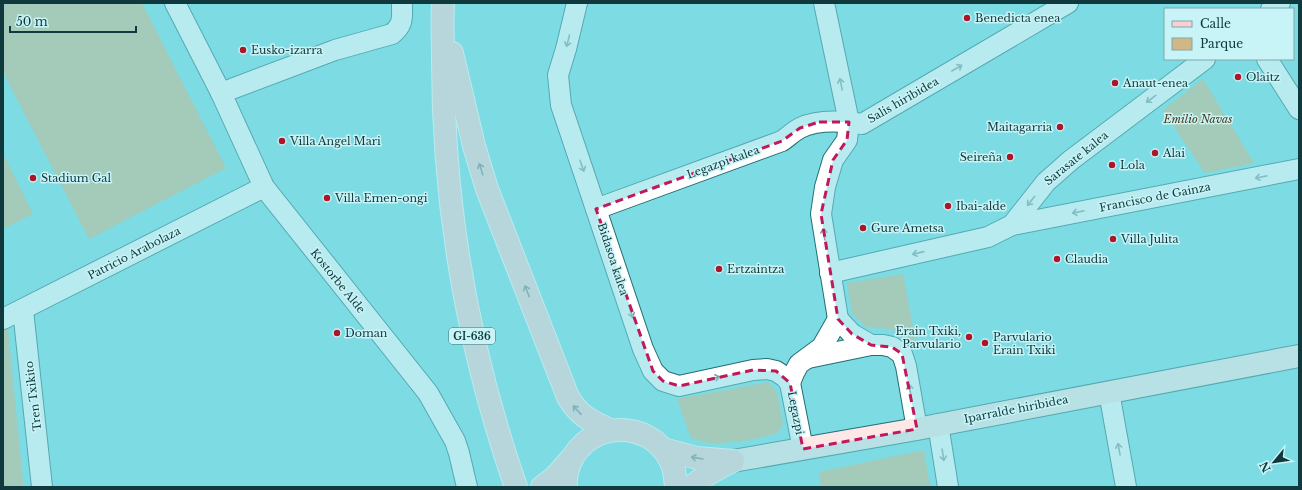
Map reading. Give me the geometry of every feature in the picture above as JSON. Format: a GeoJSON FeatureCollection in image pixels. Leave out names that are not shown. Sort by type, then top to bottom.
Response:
{"type":"FeatureCollection","features":[{"type":"Feature","properties":{"kind":"main road"},"geometry":{"type":"LineString","coordinates":[[443,7],[464,110],[487,189],[568,396],[580,413],[589,420],[610,430]]}},
{"type":"Feature","properties":{"kind":"main road","name":"GI-636"},"geometry":{"type":"LineString","coordinates":[[443,7],[443,97],[446,157],[452,218],[462,285],[475,350],[504,452],[516,487]]}},
{"type":"Feature","properties":{"kind":"main road","name":"Iparralde hiribidea"},"geometry":{"type":"LineString","coordinates":[[663,449],[697,458],[733,461],[1299,356]]}},
{"type":"Feature","properties":{"kind":"main road"},"geometry":{"type":"LineString","coordinates":[[542,487],[554,477],[592,437],[610,430],[625,429],[639,432],[652,439],[663,449],[670,460],[675,474],[676,487]]}},
{"type":"Feature","properties":{"kind":"main road"},"geometry":{"type":"LineString","coordinates":[[504,452],[508,487]]}},
{"type":"Feature","properties":{"kind":"main road"},"geometry":{"type":"LineString","coordinates":[[566,487],[567,471],[572,458]]}},
{"type":"Feature","properties":{"kind":"main road","name":"Iparralde hiribidea"},"geometry":{"type":"LineString","coordinates":[[691,487],[708,474],[733,461]]}},
{"type":"Feature","properties":{"kind":"street","name":"Kostorbe Alde"},"geometry":{"type":"LineString","coordinates":[[176,3],[221,93],[264,187],[428,393],[455,441],[467,487]]}},
{"type":"Feature","properties":{"kind":"street"},"geometry":{"type":"LineString","coordinates":[[221,93],[335,50],[392,34],[402,22],[402,3]]}},
{"type":"Feature","properties":{"kind":"street","name":"Bidasoa kalea"},"geometry":{"type":"LineString","coordinates":[[577,3],[558,75],[561,105],[643,349],[653,371],[663,381],[680,386],[753,370],[767,369],[776,371],[786,377],[790,383]]}},
{"type":"Feature","properties":{"kind":"street"},"geometry":{"type":"LineString","coordinates":[[824,3],[850,122],[847,140],[833,160],[825,187],[821,214],[838,319],[852,334],[871,345]]}},
{"type":"Feature","properties":{"kind":"street","name":"Salis hiribidea"},"geometry":{"type":"LineString","coordinates":[[850,122],[862,124],[1068,3]]}},
{"type":"Feature","properties":{"kind":"street","name":"Sarasate kalea"},"geometry":{"type":"LineString","coordinates":[[830,273],[988,237],[1012,225],[1046,182],[1071,160],[1204,60]]}},
{"type":"Feature","properties":{"kind":"street"},"geometry":{"type":"LineString","coordinates":[[1268,60],[1299,109]]}},
{"type":"Feature","properties":{"kind":"street","name":"Legazpi kalea"},"geometry":{"type":"LineString","coordinates":[[596,209],[782,141],[800,128],[819,122],[850,122]]}},
{"type":"Feature","properties":{"kind":"street","name":"Francisco de Gainza"},"geometry":{"type":"LineString","coordinates":[[1012,225],[1299,169]]}},
{"type":"Feature","properties":{"kind":"street","name":"Patricio Arabolaza"},"geometry":{"type":"LineString","coordinates":[[3,319],[264,187]]}},
{"type":"Feature","properties":{"kind":"street","name":"Tren Txikito"},"geometry":{"type":"LineString","coordinates":[[23,310],[43,486]]}},
{"type":"Feature","properties":{"kind":"street","name":"Legazpi"},"geometry":{"type":"LineString","coordinates":[[803,449],[790,383],[799,364],[822,347],[838,319]]}},
{"type":"Feature","properties":{"kind":"street"},"geometry":{"type":"LineString","coordinates":[[808,358],[871,345],[892,347],[902,354],[948,487]]}},
{"type":"Feature","properties":{"kind":"street"},"geometry":{"type":"LineString","coordinates":[[1109,392],[1126,487]]}},
{"type":"Feature","properties":{"kind":"highlighted area"},"geometry":{"type":"Polygon","coordinates":[[[819,122],[849,122],[847,140],[833,160],[821,214],[838,319],[852,334],[871,345],[892,347],[902,354],[917,429],[803,449],[790,383],[776,371],[753,370],[679,386],[663,381],[653,371],[596,209],[782,141],[800,128],[819,122]]]}},
{"type":"Feature","properties":{"kind":"green space"},"geometry":{"type":"Polygon","coordinates":[[[3,3],[142,3],[226,168],[89,239],[3,72],[3,3]]]}},
{"type":"Feature","properties":{"kind":"green space","name":"Emilio Navas"},"geometry":{"type":"Polygon","coordinates":[[[1203,79],[1254,163],[1205,173],[1163,110],[1203,79]]]}},
{"type":"Feature","properties":{"kind":"green space"},"geometry":{"type":"Polygon","coordinates":[[[3,153],[33,214],[3,229],[3,153]]]}},
{"type":"Feature","properties":{"kind":"green space"},"geometry":{"type":"Polygon","coordinates":[[[903,274],[916,343],[903,334],[890,329],[866,327],[852,314],[847,283],[903,274]]]}},
{"type":"Feature","properties":{"kind":"green space"},"geometry":{"type":"Polygon","coordinates":[[[8,328],[23,482],[22,487],[3,487],[3,331],[8,328]]]}},
{"type":"Feature","properties":{"kind":"green space"},"geometry":{"type":"Polygon","coordinates":[[[768,382],[777,392],[783,424],[778,433],[751,440],[712,444],[691,438],[677,399],[768,382]]]}},
{"type":"Feature","properties":{"kind":"green space"},"geometry":{"type":"Polygon","coordinates":[[[924,450],[930,487],[821,487],[819,472],[924,450]]]}},
{"type":"Feature","properties":{"kind":"place","name":"Benedicta enea"},"geometry":{"type":"Point","coordinates":[967,18]}},
{"type":"Feature","properties":{"kind":"place","name":"Eusko-izarra"},"geometry":{"type":"Point","coordinates":[243,50]}},
{"type":"Feature","properties":{"kind":"place","name":"Olaitz"},"geometry":{"type":"Point","coordinates":[1238,77]}},
{"type":"Feature","properties":{"kind":"place","name":"Anaut-enea"},"geometry":{"type":"Point","coordinates":[1115,83]}},
{"type":"Feature","properties":{"kind":"place","name":"Maitagarria"},"geometry":{"type":"Point","coordinates":[1060,127]}},
{"type":"Feature","properties":{"kind":"place","name":"Villa Angel Mari"},"geometry":{"type":"Point","coordinates":[282,141]}},
{"type":"Feature","properties":{"kind":"place","name":"Alai"},"geometry":{"type":"Point","coordinates":[1155,153]}},
{"type":"Feature","properties":{"kind":"place","name":"Seireña"},"geometry":{"type":"Point","coordinates":[1010,157]}},
{"type":"Feature","properties":{"kind":"place","name":"Lola"},"geometry":{"type":"Point","coordinates":[1112,165]}},
{"type":"Feature","properties":{"kind":"place","name":"Stadium Gal"},"geometry":{"type":"Point","coordinates":[33,178]}},
{"type":"Feature","properties":{"kind":"place","name":"Villa Emen-ongi"},"geometry":{"type":"Point","coordinates":[327,198]}},
{"type":"Feature","properties":{"kind":"place","name":"Ibai-alde"},"geometry":{"type":"Point","coordinates":[948,206]}},
{"type":"Feature","properties":{"kind":"place","name":"Gure Ametsa"},"geometry":{"type":"Point","coordinates":[863,228]}},
{"type":"Feature","properties":{"kind":"place","name":"Villa Julita"},"geometry":{"type":"Point","coordinates":[1113,239]}},
{"type":"Feature","properties":{"kind":"place","name":"Claudia"},"geometry":{"type":"Point","coordinates":[1057,259]}},
{"type":"Feature","properties":{"kind":"place","name":"Ertzaintza"},"geometry":{"type":"Point","coordinates":[719,269]}},
{"type":"Feature","properties":{"kind":"place","name":"Doman"},"geometry":{"type":"Point","coordinates":[337,333]}},
{"type":"Feature","properties":{"kind":"place","name":"Erain Txiki, Parvulario"},"geometry":{"type":"Point","coordinates":[969,337]}},
{"type":"Feature","properties":{"kind":"place","name":"Parvulario Erain Txiki"},"geometry":{"type":"Point","coordinates":[985,343]}}]}
